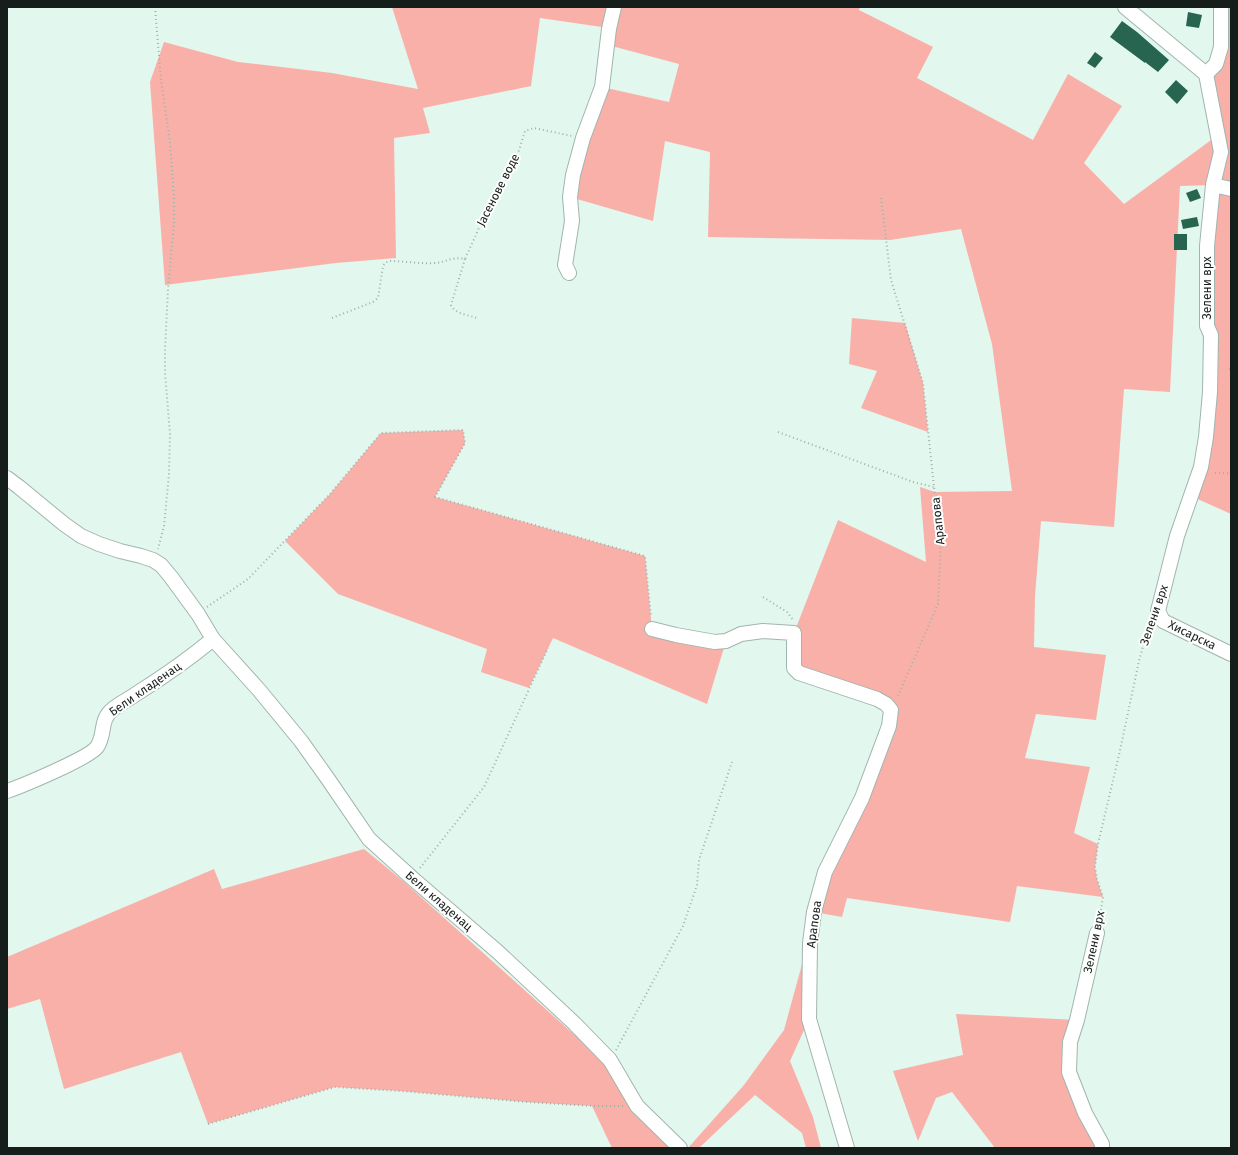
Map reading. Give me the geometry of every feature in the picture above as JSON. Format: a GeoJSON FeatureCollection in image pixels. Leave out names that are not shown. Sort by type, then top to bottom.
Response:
{"type":"FeatureCollection","features":[{"type":"Feature","properties":{"kind":"street"},"geometry":{"type":"LineString","coordinates":[[569,273],[565,265],[572,221],[570,197],[576,161],[602,87],[609,28],[614,7]]}},
{"type":"Feature","properties":{"kind":"street"},"geometry":{"type":"LineString","coordinates":[[1125,7],[1206,74],[1216,64],[1221,47],[1221,7]]}},
{"type":"Feature","properties":{"kind":"street","name":"Зелени врх"},"geometry":{"type":"LineString","coordinates":[[1158,611],[1177,536],[1201,467],[1206,437],[1210,392],[1211,335],[1207,326],[1207,246],[1213,185],[1221,152],[1206,74]]}},
{"type":"Feature","properties":{"kind":"street"},"geometry":{"type":"LineString","coordinates":[[1213,185],[1231,189]]}},
{"type":"Feature","properties":{"kind":"street","name":"Бели кладенац"},"geometry":{"type":"LineString","coordinates":[[7,478],[64,524],[82,536],[120,552],[153,560],[161,565],[171,576],[198,614],[213,640],[259,690],[301,741],[370,839],[412,878],[498,952],[574,1024],[610,1060],[637,1106],[680,1148]]}},
{"type":"Feature","properties":{"kind":"street","name":"Хисарска"},"geometry":{"type":"LineString","coordinates":[[1158,611],[1163,621],[1231,654]]}},
{"type":"Feature","properties":{"kind":"street"},"geometry":{"type":"LineString","coordinates":[[652,629],[715,642],[726,641],[742,634],[763,631],[794,633],[794,668],[799,673],[876,699],[886,704],[891,710]]}},
{"type":"Feature","properties":{"kind":"street","name":"Бели кладенац"},"geometry":{"type":"LineString","coordinates":[[7,791],[87,755],[95,749],[99,743],[102,735],[104,719],[107,714],[194,655],[213,640]]}},
{"type":"Feature","properties":{"kind":"street","name":"Арапова"},"geometry":{"type":"LineString","coordinates":[[847,1148],[809,1019],[810,942],[814,912],[823,878],[832,856],[862,798],[889,726],[891,710]]}},
{"type":"Feature","properties":{"kind":"street","name":"Зелени врх"},"geometry":{"type":"LineString","coordinates":[[1097,933],[1077,1020],[1070,1042],[1069,1072],[1085,1113],[1102,1144],[1102,1148]]}},
{"type":"Feature","properties":{"kind":"path"},"geometry":{"type":"LineString","coordinates":[[153,560],[164,526],[169,468],[170,434],[168,392],[165,372],[165,350],[168,289],[174,223],[174,196],[170,142],[160,80],[155,7]]}},
{"type":"Feature","properties":{"kind":"path","name":"Јасенове воде"},"geometry":{"type":"LineString","coordinates":[[477,318],[456,312],[451,305],[465,259],[484,217],[515,163],[525,131],[534,128],[583,138]]}},
{"type":"Feature","properties":{"kind":"path"},"geometry":{"type":"LineString","coordinates":[[880,198],[891,280],[923,383],[934,487]]}},
{"type":"Feature","properties":{"kind":"path"},"geometry":{"type":"LineString","coordinates":[[332,318],[373,302],[378,298],[383,266],[389,261],[435,263],[450,259],[465,259]]}},
{"type":"Feature","properties":{"kind":"path"},"geometry":{"type":"LineString","coordinates":[[198,614],[248,579],[330,494],[381,433],[463,430],[465,443],[435,497],[645,556],[652,629]]}},
{"type":"Feature","properties":{"kind":"path","name":"Арапова"},"geometry":{"type":"LineString","coordinates":[[778,432],[913,482],[934,487],[941,539],[938,604],[891,710]]}},
{"type":"Feature","properties":{"kind":"path"},"geometry":{"type":"LineString","coordinates":[[1215,473],[1231,473]]}},
{"type":"Feature","properties":{"kind":"path"},"geometry":{"type":"LineString","coordinates":[[763,597],[787,612],[795,626],[794,633]]}},
{"type":"Feature","properties":{"kind":"path","name":"Зелени врх"},"geometry":{"type":"LineString","coordinates":[[1097,933],[1104,897],[1097,879],[1096,867],[1098,844],[1139,661],[1147,632],[1158,611]]}},
{"type":"Feature","properties":{"kind":"path"},"geometry":{"type":"LineString","coordinates":[[412,878],[484,787],[548,648]]}},
{"type":"Feature","properties":{"kind":"path"},"geometry":{"type":"LineString","coordinates":[[610,1060],[683,926],[697,885],[699,860],[732,762]]}},
{"type":"Feature","properties":{"kind":"path"},"geometry":{"type":"LineString","coordinates":[[208,1124],[335,1087],[401,1091],[533,1103],[592,1106],[637,1106]]}},
{"type":"Feature","properties":{"kind":"shaded area"},"geometry":{"type":"Polygon","coordinates":[[[392,7],[860,7],[859,10],[933,47],[917,78],[1033,140],[1068,74],[1122,106],[1084,163],[1124,204],[1218,135],[1206,74],[1216,64],[1221,7],[1231,7],[1231,514],[1191,496],[1201,467],[1213,185],[1180,186],[1170,392],[1124,389],[1114,527],[1041,521],[1035,596],[1034,647],[1106,655],[1096,720],[1036,714],[1025,758],[1090,767],[1074,833],[1098,844],[1095,867],[1103,897],[1017,886],[1010,922],[847,898],[842,917],[814,912],[891,710],[799,673],[794,633],[838,520],[926,562],[920,487],[935,492],[1012,491],[992,344],[961,229],[890,240],[708,237],[710,152],[665,141],[653,221],[570,197],[602,87],[669,102],[679,64],[608,45],[609,28],[540,18],[531,86],[423,108],[430,133],[394,138],[396,258],[336,263],[165,285],[150,82],[164,42],[238,62],[332,73],[418,89],[392,7]]]}},
{"type":"Feature","properties":{"kind":"shaded area"},"geometry":{"type":"Polygon","coordinates":[[[852,318],[905,323],[923,383],[928,432],[861,408],[877,371],[849,364],[852,318]]]}},
{"type":"Feature","properties":{"kind":"shaded area"},"geometry":{"type":"Polygon","coordinates":[[[463,430],[465,443],[435,497],[645,556],[652,629],[726,641],[707,704],[553,638],[529,688],[481,672],[487,649],[338,594],[285,541],[330,494],[381,433],[463,430]]]}},
{"type":"Feature","properties":{"kind":"shaded area"},"geometry":{"type":"Polygon","coordinates":[[[364,849],[403,881],[569,1030],[605,1060],[680,1148],[612,1148],[592,1106],[335,1087],[208,1124],[181,1052],[64,1089],[40,999],[7,1009],[7,957],[214,869],[222,889],[364,849]]]}},
{"type":"Feature","properties":{"kind":"shaded area"},"geometry":{"type":"Polygon","coordinates":[[[814,912],[809,1019],[790,1061],[813,1117],[821,1148],[806,1148],[802,1133],[755,1095],[699,1148],[688,1148],[744,1085],[784,1030],[804,957],[814,912]]]}},
{"type":"Feature","properties":{"kind":"shaded area"},"geometry":{"type":"Polygon","coordinates":[[[956,1014],[1077,1020],[1069,1072],[1102,1148],[995,1148],[952,1092],[936,1098],[918,1141],[893,1071],[963,1055],[956,1014]]]}},
{"type":"Feature","properties":{"kind":"building"},"geometry":{"type":"Polygon","coordinates":[[[1188,12],[1202,15],[1199,28],[1186,26],[1188,12]]]}},
{"type":"Feature","properties":{"kind":"building"},"geometry":{"type":"Polygon","coordinates":[[[1122,21],[1169,60],[1158,72],[1110,37],[1122,21]]]}},
{"type":"Feature","properties":{"kind":"building"},"geometry":{"type":"Polygon","coordinates":[[[1095,52],[1103,58],[1095,68],[1087,63],[1095,52]]]}},
{"type":"Feature","properties":{"kind":"building"},"geometry":{"type":"Polygon","coordinates":[[[1176,80],[1188,91],[1177,104],[1165,92],[1176,80]]]}},
{"type":"Feature","properties":{"kind":"building"},"geometry":{"type":"Polygon","coordinates":[[[1197,189],[1201,198],[1190,202],[1186,193],[1197,189]]]}},
{"type":"Feature","properties":{"kind":"building"},"geometry":{"type":"Polygon","coordinates":[[[1197,217],[1199,226],[1183,229],[1181,220],[1197,217]]]}},
{"type":"Feature","properties":{"kind":"building"},"geometry":{"type":"Polygon","coordinates":[[[1174,234],[1187,234],[1187,250],[1174,250],[1174,234]]]}}]}
